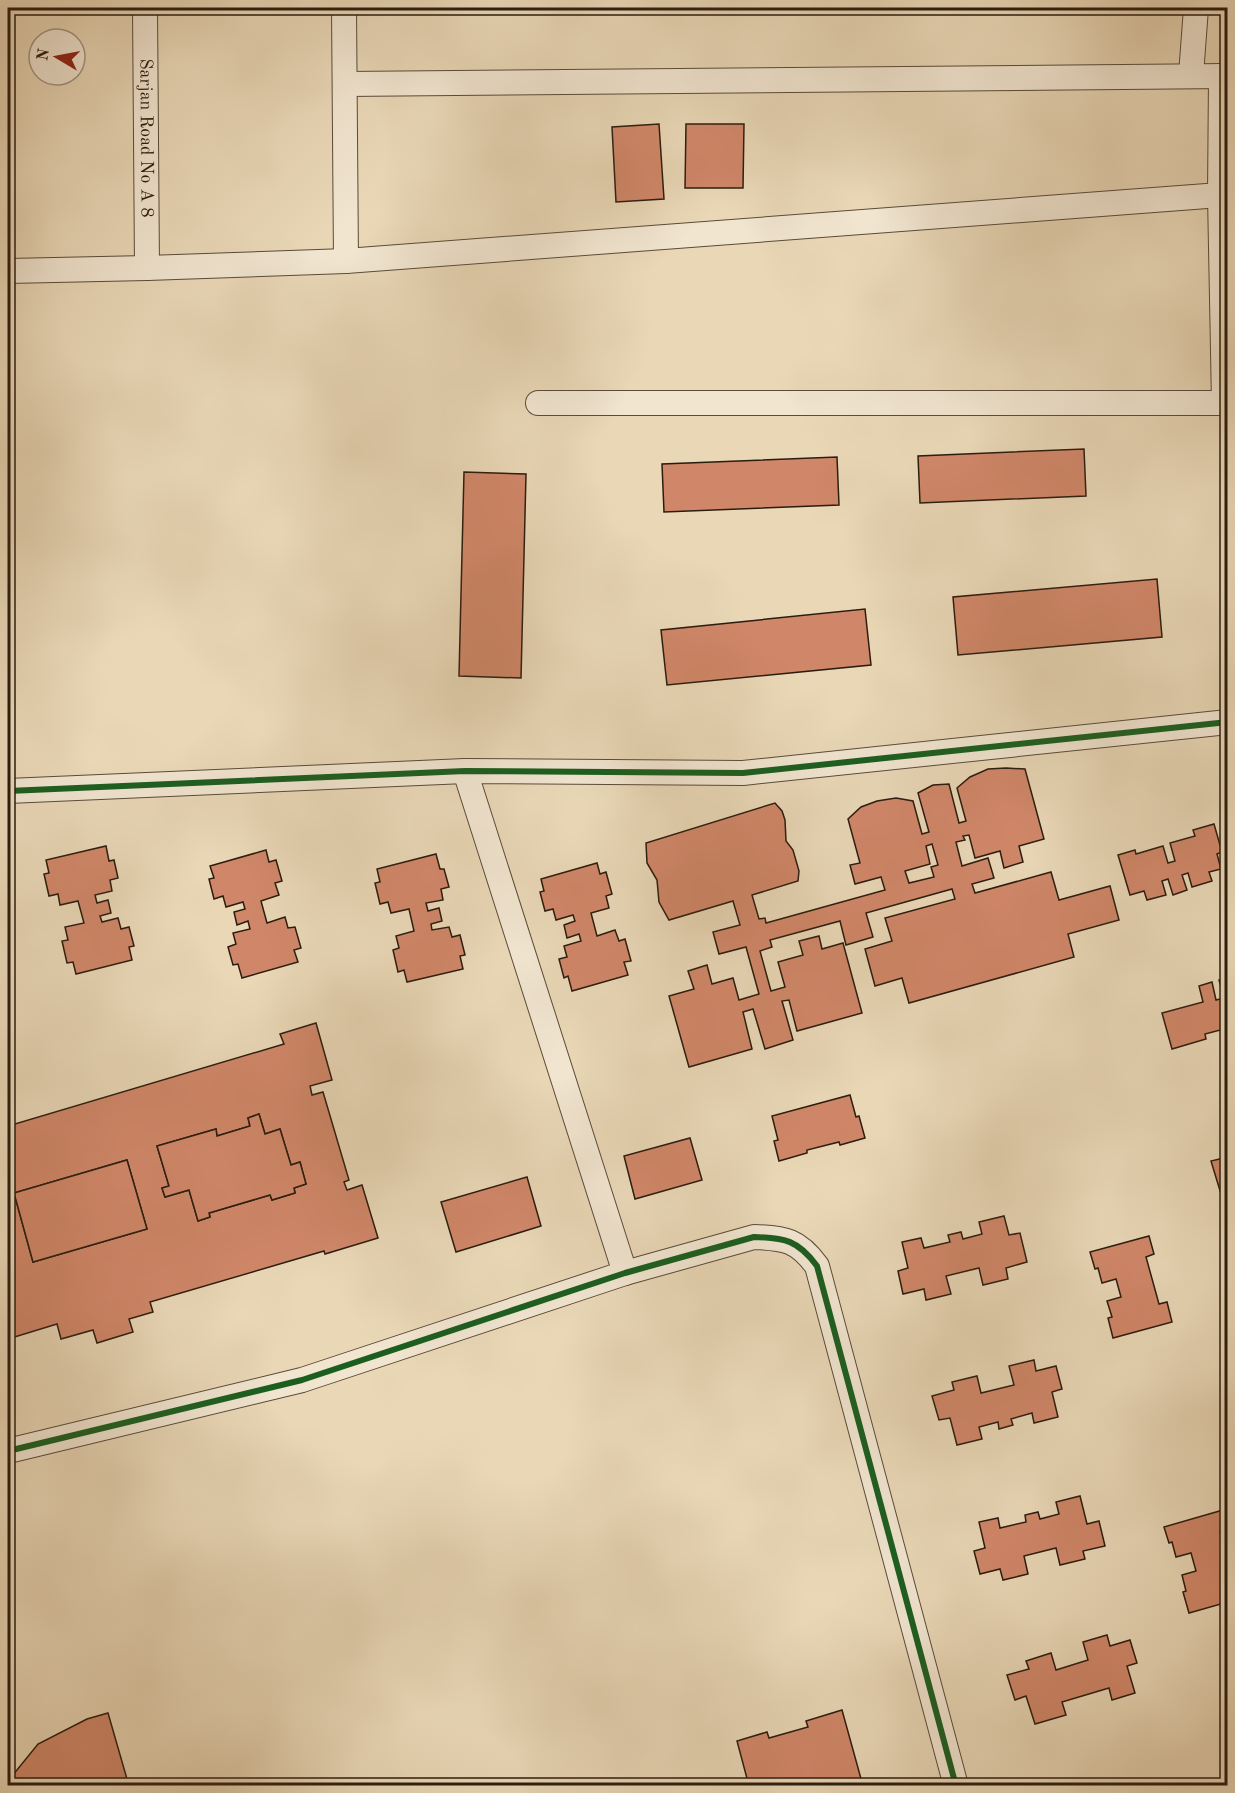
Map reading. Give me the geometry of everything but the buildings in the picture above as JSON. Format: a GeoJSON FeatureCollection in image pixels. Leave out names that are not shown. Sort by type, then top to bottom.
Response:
{"type":"FeatureCollection","features":[{"type":"Feature","properties":{"kind":"street","name":"Sarjan Road No A 8"},"geometry":{"type":"LineString","coordinates":[[145,8],[147,268]]}},
{"type":"Feature","properties":{"kind":"street"},"geometry":{"type":"LineString","coordinates":[[344,8],[346,261]]}},
{"type":"Feature","properties":{"kind":"street"},"geometry":{"type":"LineString","coordinates":[[1191,75],[1196,8]]}},
{"type":"Feature","properties":{"kind":"street"},"geometry":{"type":"LineString","coordinates":[[345,84],[1224,76],[1220,195],[1226,403],[538,403]]}},
{"type":"Feature","properties":{"kind":"street"},"geometry":{"type":"LineString","coordinates":[[8,271],[346,261],[1220,195]]}},
{"type":"Feature","properties":{"kind":"street"},"geometry":{"type":"LineString","coordinates":[[8,790],[465,771],[743,773],[1227,722]]}},
{"type":"Feature","properties":{"kind":"street"},"geometry":{"type":"LineString","coordinates":[[465,771],[625,1273]]}},
{"type":"Feature","properties":{"kind":"street"},"geometry":{"type":"LineString","coordinates":[[8,1451],[302,1380],[625,1273],[753,1237],[773,1238],[793,1243],[806,1251],[817,1266],[956,1785]]}},
{"type":"Feature","properties":{"kind":"cycle path"},"geometry":{"type":"LineString","coordinates":[[8,791],[465,771],[743,773],[1228,722]]}},
{"type":"Feature","properties":{"kind":"cycle path"},"geometry":{"type":"LineString","coordinates":[[8,1451],[302,1380],[625,1273],[754,1237],[790,1242],[804,1251],[817,1266],[956,1786]]}}]}
